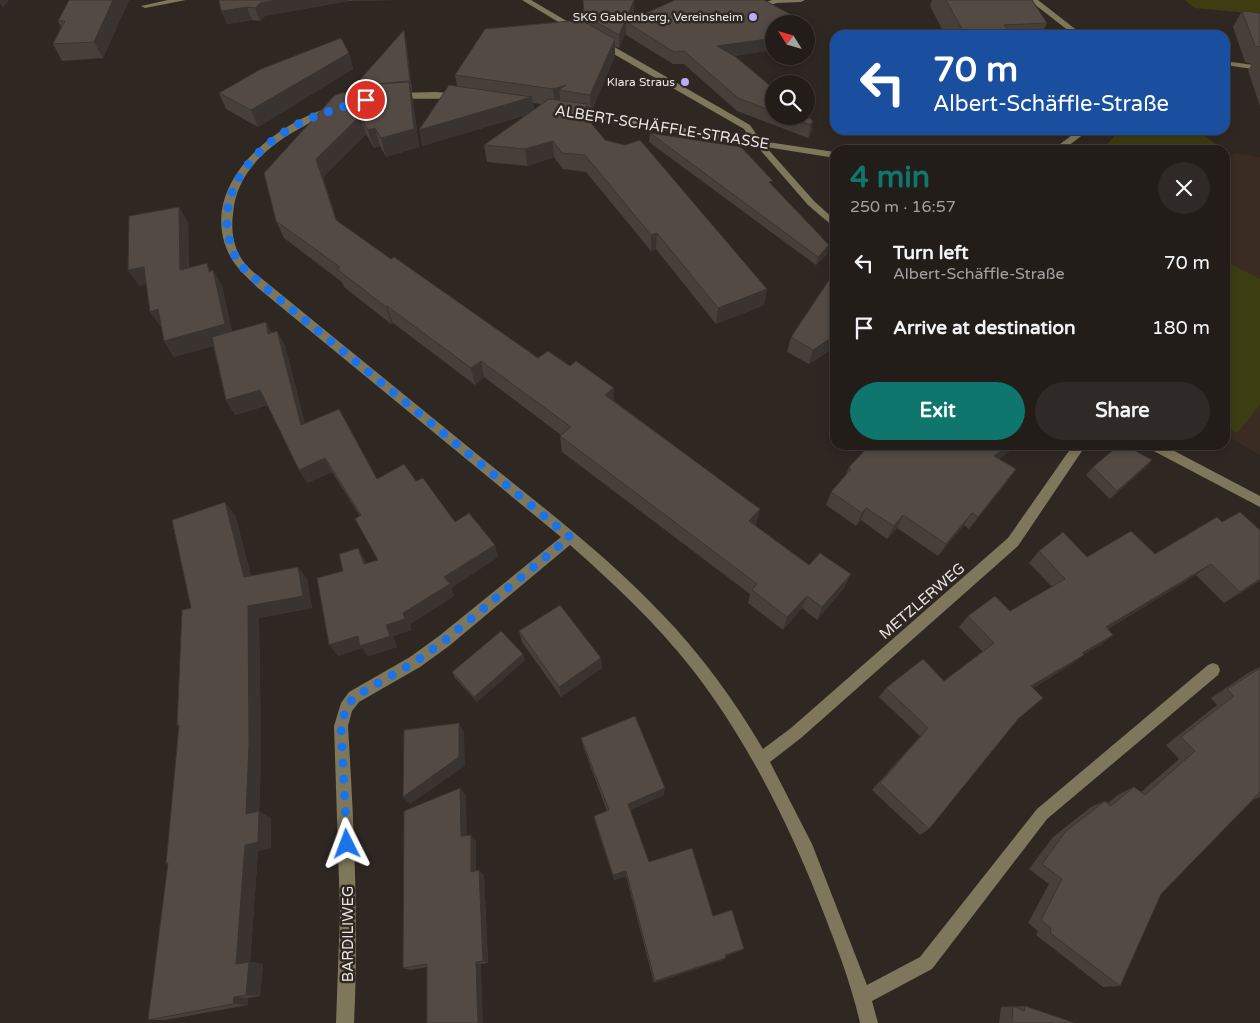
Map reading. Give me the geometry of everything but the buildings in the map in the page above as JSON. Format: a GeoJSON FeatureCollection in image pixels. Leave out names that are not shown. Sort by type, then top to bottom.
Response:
{"type":"FeatureCollection","features":[{"type":"Feature","properties":{"kind":"street"},"geometry":{"type":"LineString","coordinates":[[145,6],[182,0]]}},
{"type":"Feature","properties":{"kind":"street"},"geometry":{"type":"LineString","coordinates":[[526,0],[586,35]]}},
{"type":"Feature","properties":{"kind":"street"},"geometry":{"type":"LineString","coordinates":[[767,5],[776,1],[801,0]]}},
{"type":"Feature","properties":{"kind":"street"},"geometry":{"type":"LineString","coordinates":[[1033,0],[1072,30]]}},
{"type":"Feature","properties":{"kind":"street"},"geometry":{"type":"LineString","coordinates":[[595,40],[747,127],[757,142],[811,203],[830,220]]}},
{"type":"Feature","properties":{"kind":"street"},"geometry":{"type":"LineString","coordinates":[[1230,64],[1260,68]]}},
{"type":"Feature","properties":{"kind":"street"},"geometry":{"type":"LineString","coordinates":[[383,98],[400,95],[436,95],[466,98]]}},
{"type":"Feature","properties":{"kind":"street"},"geometry":{"type":"LineString","coordinates":[[339,108],[303,122],[281,134],[260,151],[243,170],[230,194],[226,215],[228,239],[240,264],[270,291],[570,537],[619,580],[669,631],[710,681],[761,760],[816,869],[863,997],[869,1023]]}},
{"type":"Feature","properties":{"kind":"street","name":"ALBERT-SCHÄFFLE-STRASSE"},"geometry":{"type":"LineString","coordinates":[[564,112],[830,154]]}},
{"type":"Feature","properties":{"kind":"street"},"geometry":{"type":"LineString","coordinates":[[1064,145],[1078,135]]}},
{"type":"Feature","properties":{"kind":"street","name":"METZLERWEG"},"geometry":{"type":"LineString","coordinates":[[761,760],[796,733],[1013,542],[1077,450]]}},
{"type":"Feature","properties":{"kind":"street"},"geometry":{"type":"LineString","coordinates":[[1161,450],[1260,502]]}},
{"type":"Feature","properties":{"kind":"street","name":"BARDILIWEG"},"geometry":{"type":"LineString","coordinates":[[346,1023],[349,948],[347,844],[341,726],[346,708],[354,697],[415,662],[444,641],[570,537]]}},
{"type":"Feature","properties":{"kind":"street"},"geometry":{"type":"LineString","coordinates":[[863,997],[926,963],[1042,814],[1213,670]]}},
{"type":"Feature","properties":{"kind":"shaded area"},"geometry":{"type":"Polygon","coordinates":[[[1185,0],[1260,0],[1260,14],[1194,8],[1185,0]]]}},
{"type":"Feature","properties":{"kind":"shaded area"},"geometry":{"type":"Polygon","coordinates":[[[1115,135],[1203,135],[1218,145],[1107,145],[1115,135]]]}},
{"type":"Feature","properties":{"kind":"shaded area"},"geometry":{"type":"Polygon","coordinates":[[[1235,153],[1260,157],[1260,455],[1230,438],[1230,158],[1235,153]]]}},
{"type":"Feature","properties":{"kind":"shaded area"},"geometry":{"type":"Polygon","coordinates":[[[1230,264],[1260,279],[1260,405],[1237,433],[1230,429],[1230,264]]]}},
{"type":"Feature","properties":{"kind":"place","name":"SKG Gablenberg, Vereinsheim"},"geometry":{"type":"Point","coordinates":[753,17]}},
{"type":"Feature","properties":{"kind":"place","name":"Klara Straus"},"geometry":{"type":"Point","coordinates":[685,82]}},
{"type":"Feature","properties":{"kind":"route"},"geometry":{"type":"LineString","coordinates":[[347,844],[341,726],[346,708],[354,697],[415,662],[444,641],[570,537],[262,285],[240,264],[228,239],[226,215],[230,194],[243,170],[260,151],[281,134],[303,122],[330,110],[366,100]]}}]}
